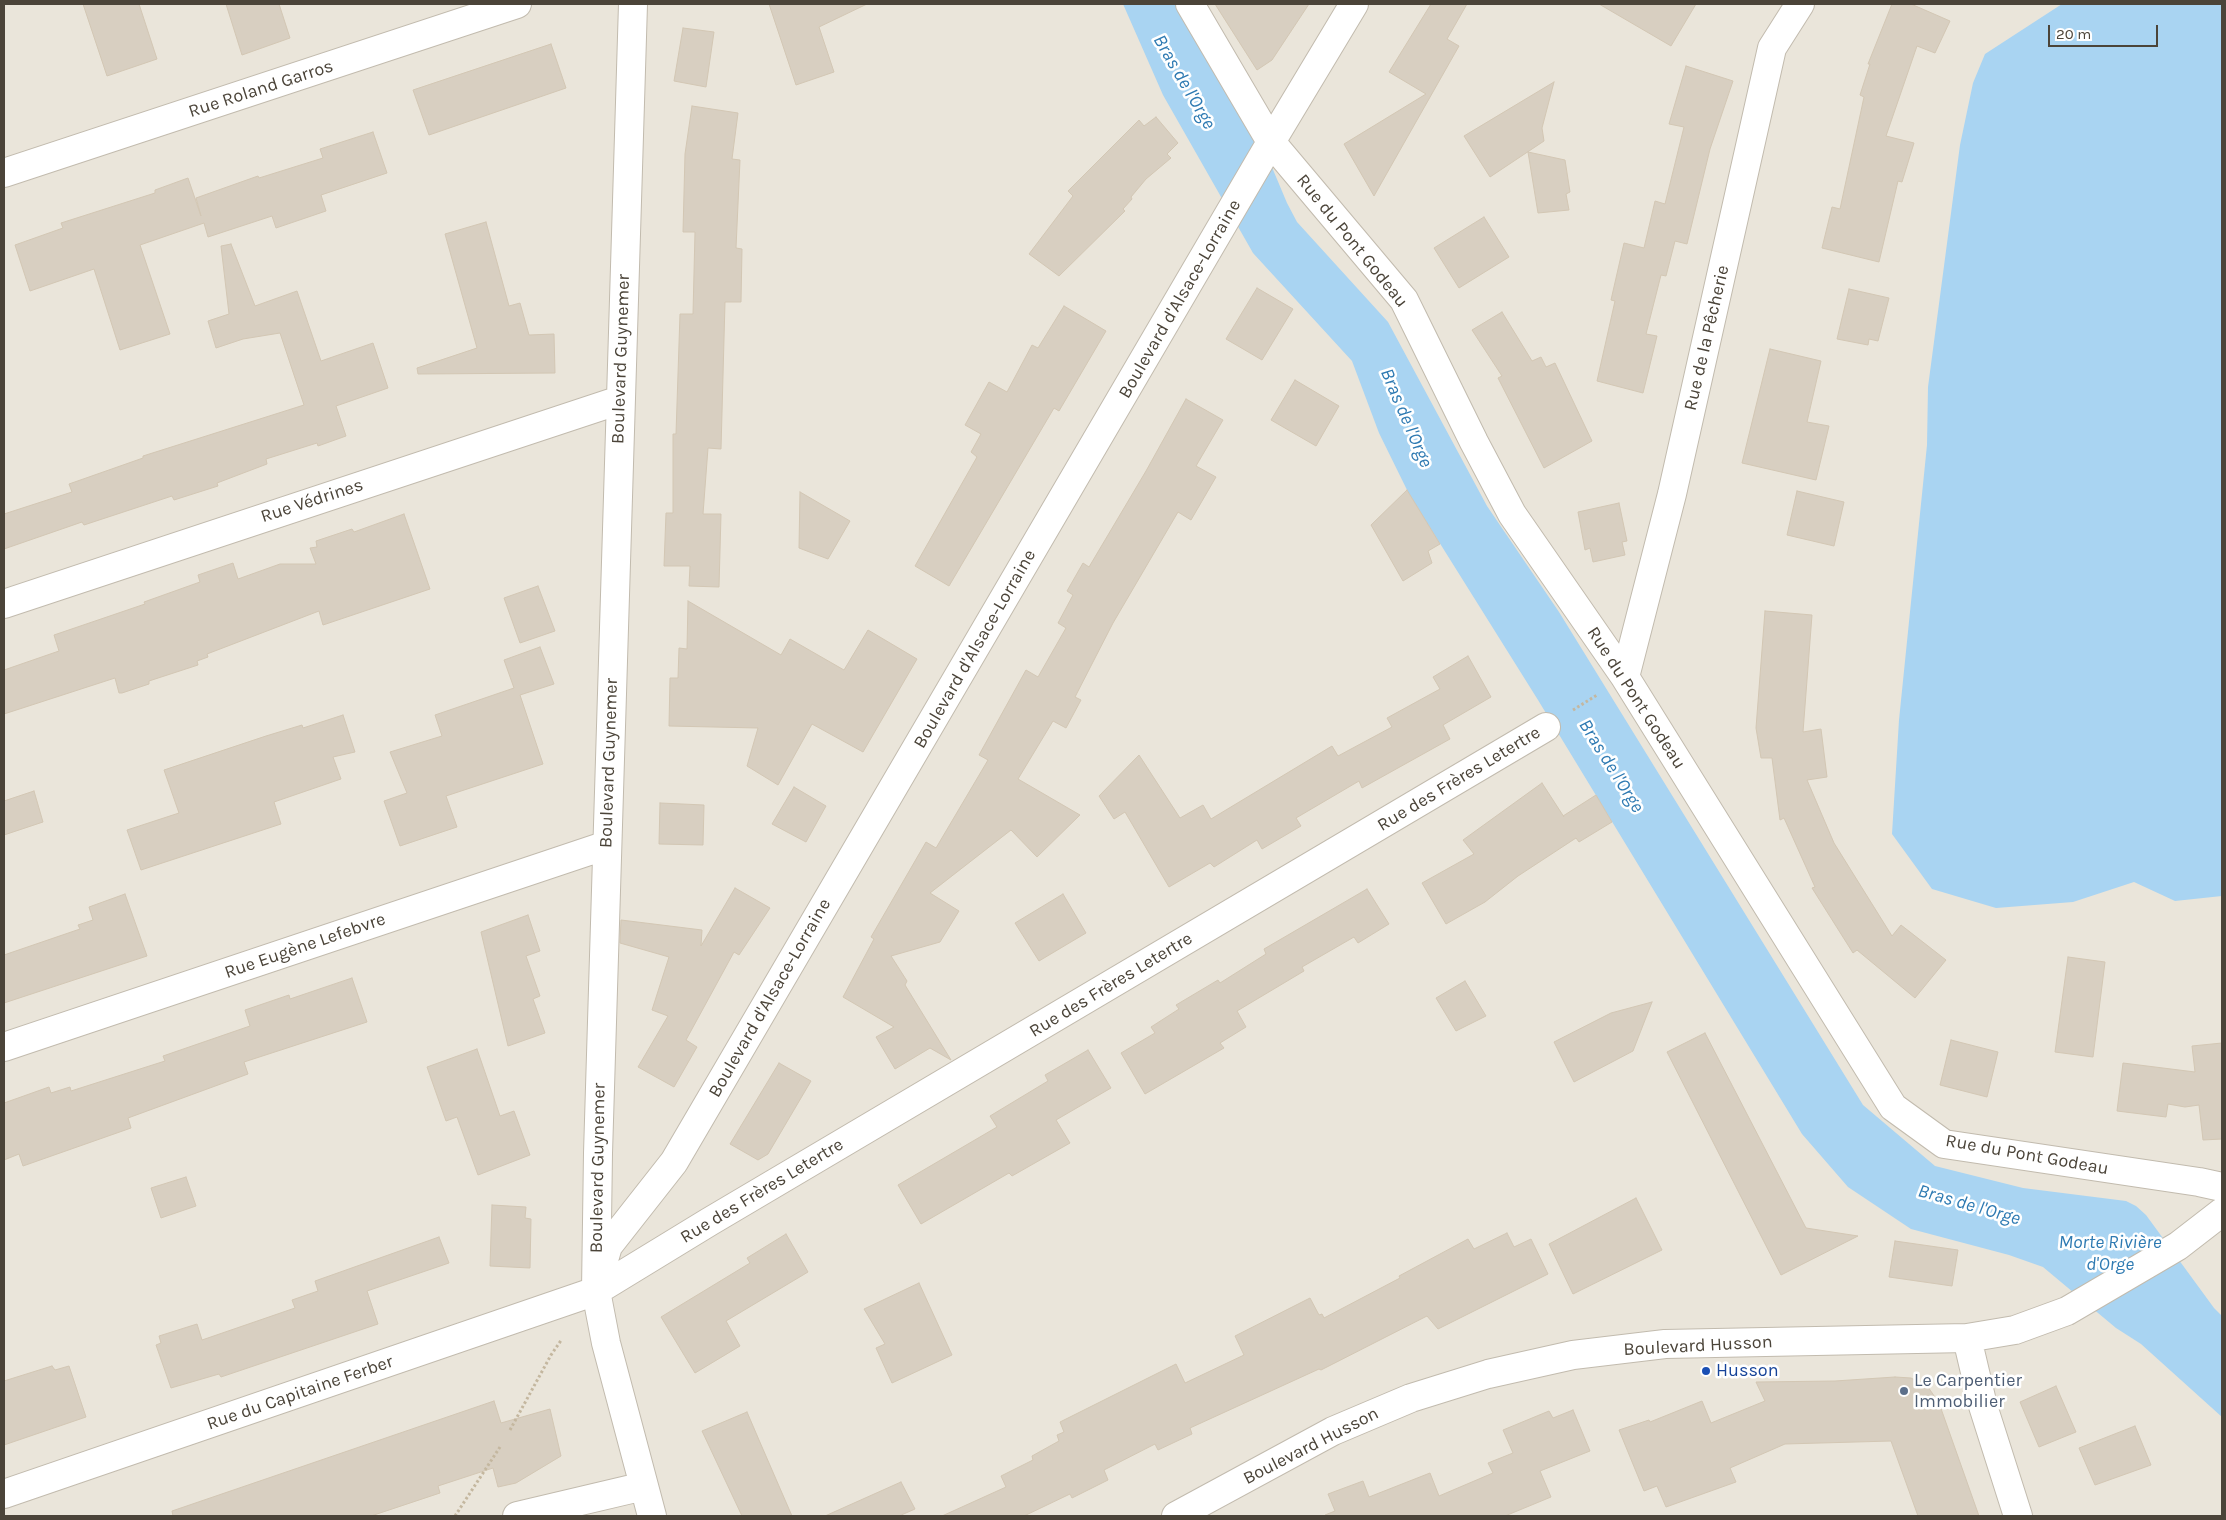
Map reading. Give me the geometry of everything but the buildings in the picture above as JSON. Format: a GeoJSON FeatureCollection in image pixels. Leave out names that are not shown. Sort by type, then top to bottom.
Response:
{"type":"FeatureCollection","features":[{"type":"Feature","properties":{"kind":"street","name":"Rue Roland Garros"},"geometry":{"type":"LineString","coordinates":[[4,173],[518,4]]}},
{"type":"Feature","properties":{"kind":"street","name":"Boulevard Guynemer"},"geometry":{"type":"LineString","coordinates":[[633,4],[607,845],[596,1291],[600,1318],[652,1516]]}},
{"type":"Feature","properties":{"kind":"street","name":"Rue du Pont Godeau"},"geometry":{"type":"LineString","coordinates":[[1190,4],[1244,92],[1271,142],[1404,300],[1512,514],[1625,677],[1893,1107],[1944,1144],[2199,1182],[2222,1188]]}},
{"type":"Feature","properties":{"kind":"street","name":"Boulevard d'Alsace-Lorraine"},"geometry":{"type":"LineString","coordinates":[[596,1291],[608,1246],[674,1162],[1271,142],[1354,4]]}},
{"type":"Feature","properties":{"kind":"street","name":"Rue de la Pêcherie"},"geometry":{"type":"LineString","coordinates":[[1625,677],[1672,494],[1772,48],[1800,4]]}},
{"type":"Feature","properties":{"kind":"street","name":"Rue Védrines"},"geometry":{"type":"LineString","coordinates":[[4,604],[620,400]]}},
{"type":"Feature","properties":{"kind":"street","name":"Rue des Frères Letertre"},"geometry":{"type":"LineString","coordinates":[[596,1291],[709,1222],[1546,727]]}},
{"type":"Feature","properties":{"kind":"street","name":"Rue Eugène Lefebvre"},"geometry":{"type":"LineString","coordinates":[[4,1047],[607,845]]}},
{"type":"Feature","properties":{"kind":"street","name":"Boulevard Husson"},"geometry":{"type":"LineString","coordinates":[[1176,1516],[1333,1431],[1411,1398],[1497,1372],[1573,1355],[1665,1344],[1967,1338],[2014,1330],[2067,1311],[2178,1246],[2222,1212]]}},
{"type":"Feature","properties":{"kind":"street","name":"Rue du Capitaine Ferber"},"geometry":{"type":"LineString","coordinates":[[4,1494],[596,1291]]}},
{"type":"Feature","properties":{"kind":"street"},"geometry":{"type":"LineString","coordinates":[[1967,1338],[1982,1406],[2018,1516]]}},
{"type":"Feature","properties":{"kind":"street"},"geometry":{"type":"LineString","coordinates":[[517,1516],[644,1486]]}},
{"type":"Feature","properties":{"kind":"path","name":"Rue des Frères Letertre"},"geometry":{"type":"LineString","coordinates":[[1546,727],[1625,677]]}},
{"type":"Feature","properties":{"kind":"path"},"geometry":{"type":"LineString","coordinates":[[510,1430],[551,1355],[596,1291]]}},
{"type":"Feature","properties":{"kind":"path"},"geometry":{"type":"LineString","coordinates":[[455,1516],[500,1447]]}},
{"type":"Feature","properties":{"kind":"shaded area"},"geometry":{"type":"Polygon","coordinates":[[[4,4],[2222,4],[2222,1516],[4,1516],[4,4]]]}},
{"type":"Feature","properties":{"kind":"water","name":"Morte Rivière d'Orge"},"geometry":{"type":"Polygon","coordinates":[[[1123,4],[1182,4],[1258,134],[1297,222],[1388,322],[1487,506],[1559,612],[1863,1105],[1935,1166],[2023,1188],[2126,1201],[2136,1206],[2146,1215],[2214,1308],[2222,1316],[2222,1417],[2141,1344],[2116,1328],[2043,1267],[2009,1255],[1911,1229],[1848,1187],[1802,1134],[1538,700],[1409,494],[1379,433],[1352,361],[1253,253],[1163,95],[1123,4]]]}},
{"type":"Feature","properties":{"kind":"water"},"geometry":{"type":"Polygon","coordinates":[[[2062,4],[2222,4],[2222,896],[2175,901],[2134,882],[2073,902],[1996,908],[1932,889],[1892,834],[1899,720],[1927,445],[1928,387],[1960,145],[1973,83],[1985,54],[2062,4]]]}},
{"type":"Feature","properties":{"kind":"place","name":"Husson"},"geometry":{"type":"Point","coordinates":[1706,1371]}},
{"type":"Feature","properties":{"kind":"place","name":"Le Carpentier Immobilier"},"geometry":{"type":"Point","coordinates":[1904,1391]}},
{"type":"Feature","properties":{"kind":"water label","name":"Bras de l'Orge"},"geometry":{"type":"Point","coordinates":[1184,82]}},
{"type":"Feature","properties":{"kind":"water label","name":"Bras de l'Orge"},"geometry":{"type":"Point","coordinates":[1406,418]}},
{"type":"Feature","properties":{"kind":"water label","name":"Bras de l'Orge"},"geometry":{"type":"Point","coordinates":[1611,766]}},
{"type":"Feature","properties":{"kind":"water label","name":"Bras de l'Orge"},"geometry":{"type":"Point","coordinates":[1969,1205]}}]}
